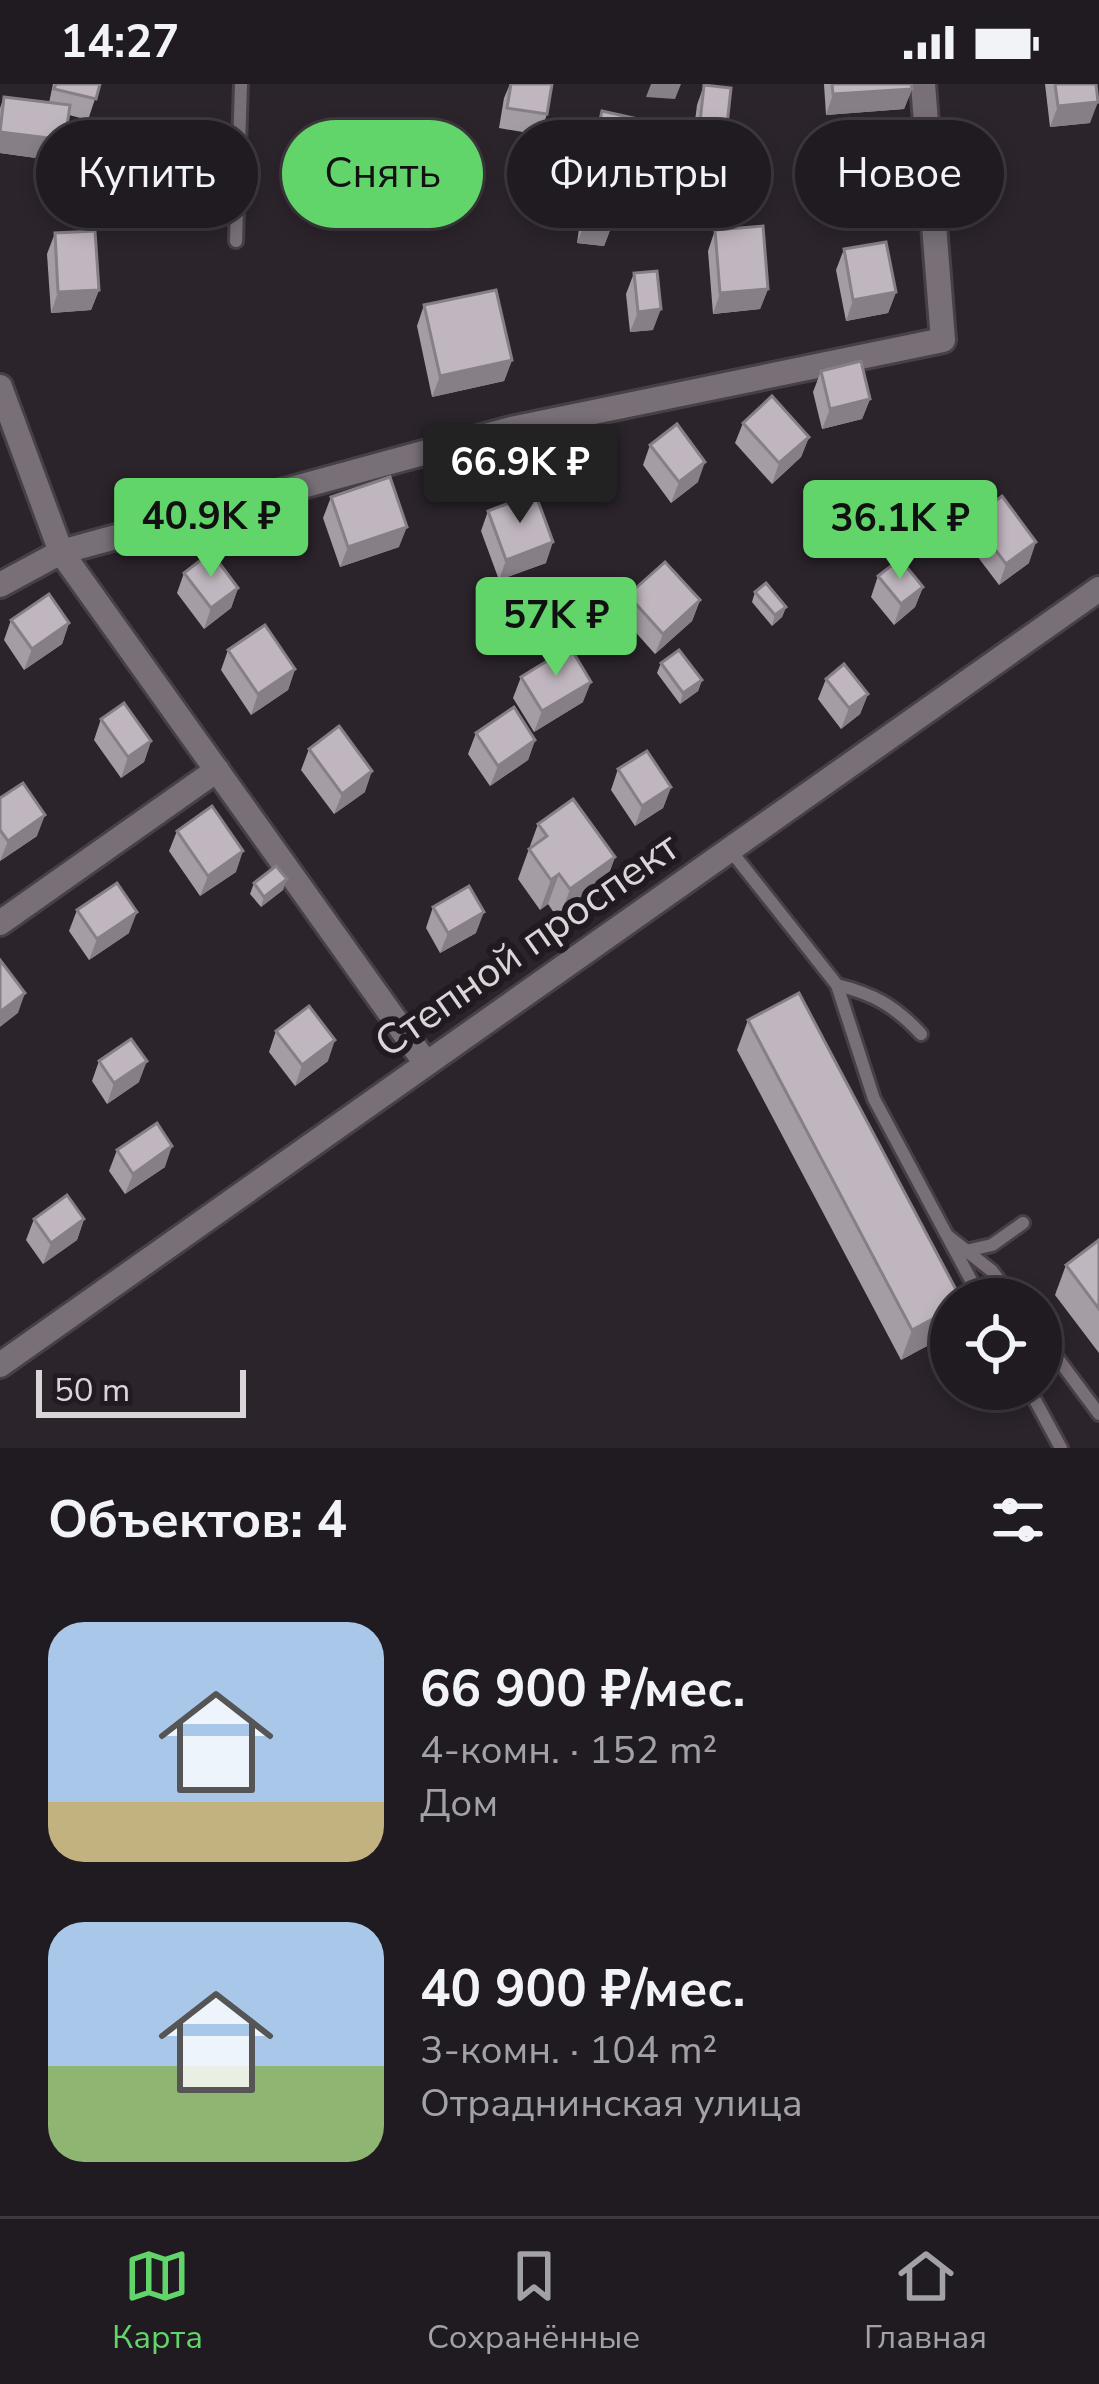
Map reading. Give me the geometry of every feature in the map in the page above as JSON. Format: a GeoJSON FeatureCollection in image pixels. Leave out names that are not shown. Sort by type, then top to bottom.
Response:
{"type":"FeatureCollection","features":[{"type":"Feature","properties":{"kind":"street"},"geometry":{"type":"LineString","coordinates":[[0,585],[61,552],[511,429],[943,340],[923,84]]}},
{"type":"Feature","properties":{"kind":"street"},"geometry":{"type":"LineString","coordinates":[[0,387],[61,552],[425,1063]]}},
{"type":"Feature","properties":{"kind":"street","name":"Степной проспект"},"geometry":{"type":"LineString","coordinates":[[0,1365],[1099,589]]}},
{"type":"Feature","properties":{"kind":"street"},"geometry":{"type":"LineString","coordinates":[[0,923],[218,770]]}},
{"type":"Feature","properties":{"kind":"lane"},"geometry":{"type":"LineString","coordinates":[[236,241],[241,84]]}},
{"type":"Feature","properties":{"kind":"lane"},"geometry":{"type":"LineString","coordinates":[[731,851],[837,985],[874,1099],[970,1278]]}},
{"type":"Feature","properties":{"kind":"lane"},"geometry":{"type":"LineString","coordinates":[[837,985],[897,1008],[921,1034]]}},
{"type":"Feature","properties":{"kind":"lane"},"geometry":{"type":"LineString","coordinates":[[970,1250],[992,1245],[1023,1223]]}},
{"type":"Feature","properties":{"kind":"lane"},"geometry":{"type":"LineString","coordinates":[[948,1237],[970,1250],[995,1278]]}},
{"type":"Feature","properties":{"kind":"lane"},"geometry":{"type":"LineString","coordinates":[[1062,1364],[1099,1414]]}},
{"type":"Feature","properties":{"kind":"lane"},"geometry":{"type":"LineString","coordinates":[[1040,1410],[1061,1448]]}},
{"type":"Feature","properties":{"kind":"building"},"geometry":{"type":"Polygon","coordinates":[[[56,84],[100,84],[96,99],[54,89],[56,84]]]}},
{"type":"Feature","properties":{"kind":"building"},"geometry":{"type":"Polygon","coordinates":[[[511,84],[552,84],[547,114],[507,108],[511,84]]]}},
{"type":"Feature","properties":{"kind":"building"},"geometry":{"type":"Polygon","coordinates":[[[832,84],[911,84],[912,89],[833,94],[832,84]]]}},
{"type":"Feature","properties":{"kind":"building"},"geometry":{"type":"Polygon","coordinates":[[[1055,84],[1096,84],[1098,102],[1058,106],[1055,84]]]}},
{"type":"Feature","properties":{"kind":"building"},"geometry":{"type":"Polygon","coordinates":[[[704,85],[731,88],[728,120],[700,120],[704,85]]]}},
{"type":"Feature","properties":{"kind":"building"},"geometry":{"type":"Polygon","coordinates":[[[4,97],[70,105],[68,120],[36,120],[36,136],[0,132],[4,97]]]}},
{"type":"Feature","properties":{"kind":"building"},"geometry":{"type":"Polygon","coordinates":[[[602,111],[642,120],[600,120],[602,111]]]}},
{"type":"Feature","properties":{"kind":"building"},"geometry":{"type":"Polygon","coordinates":[[[763,228],[768,289],[720,293],[715,230],[763,228]]]}},
{"type":"Feature","properties":{"kind":"building"},"geometry":{"type":"Polygon","coordinates":[[[95,231],[99,290],[58,292],[55,233],[95,231]]]}},
{"type":"Feature","properties":{"kind":"building"},"geometry":{"type":"Polygon","coordinates":[[[886,242],[896,292],[853,300],[844,249],[886,242]]]}},
{"type":"Feature","properties":{"kind":"building"},"geometry":{"type":"Polygon","coordinates":[[[657,271],[661,309],[638,312],[634,273],[657,271]]]}},
{"type":"Feature","properties":{"kind":"building"},"geometry":{"type":"Polygon","coordinates":[[[496,290],[512,360],[440,376],[424,305],[496,290]]]}},
{"type":"Feature","properties":{"kind":"building"},"geometry":{"type":"Polygon","coordinates":[[[861,361],[870,399],[830,409],[821,371],[861,361]]]}},
{"type":"Feature","properties":{"kind":"building"},"geometry":{"type":"Polygon","coordinates":[[[772,396],[809,437],[779,463],[743,423],[772,396]]]}},
{"type":"Feature","properties":{"kind":"building"},"geometry":{"type":"Polygon","coordinates":[[[677,424],[705,462],[679,482],[650,445],[677,424]]]}},
{"type":"Feature","properties":{"kind":"building"},"geometry":{"type":"Polygon","coordinates":[[[390,477],[407,527],[348,547],[331,497],[390,477]]]}},
{"type":"Feature","properties":{"kind":"building"},"geometry":{"type":"Polygon","coordinates":[[[535,493],[553,542],[506,560],[488,511],[535,493]]]}},
{"type":"Feature","properties":{"kind":"building"},"geometry":{"type":"Polygon","coordinates":[[[1002,496],[1036,542],[1006,564],[972,519],[1002,496]]]}},
{"type":"Feature","properties":{"kind":"building"},"geometry":{"type":"Polygon","coordinates":[[[211,552],[238,588],[211,608],[184,573],[211,552]]]}},
{"type":"Feature","properties":{"kind":"building"},"geometry":{"type":"Polygon","coordinates":[[[900,559],[923,587],[901,604],[878,576],[900,559]]]}},
{"type":"Feature","properties":{"kind":"building"},"geometry":{"type":"Polygon","coordinates":[[[665,562],[700,600],[663,634],[628,595],[665,562]]]}},
{"type":"Feature","properties":{"kind":"building"},"geometry":{"type":"Polygon","coordinates":[[[766,583],[786,607],[775,615],[755,592],[766,583]]]}},
{"type":"Feature","properties":{"kind":"building"},"geometry":{"type":"Polygon","coordinates":[[[49,594],[69,623],[32,649],[11,620],[49,594]]]}},
{"type":"Feature","properties":{"kind":"building"},"geometry":{"type":"Polygon","coordinates":[[[265,625],[295,669],[258,694],[228,650],[265,625]]]}},
{"type":"Feature","properties":{"kind":"building"},"geometry":{"type":"Polygon","coordinates":[[[570,647],[591,682],[542,711],[521,677],[570,647]]]}},
{"type":"Feature","properties":{"kind":"building"},"geometry":{"type":"Polygon","coordinates":[[[679,650],[702,680],[683,693],[661,663],[679,650]]]}},
{"type":"Feature","properties":{"kind":"building"},"geometry":{"type":"Polygon","coordinates":[[[844,664],[868,694],[849,708],[826,679],[844,664]]]}},
{"type":"Feature","properties":{"kind":"building"},"geometry":{"type":"Polygon","coordinates":[[[124,703],[151,741],[128,757],[101,719],[124,703]]]}},
{"type":"Feature","properties":{"kind":"building"},"geometry":{"type":"Polygon","coordinates":[[[514,707],[535,740],[498,766],[476,733],[514,707]]]}},
{"type":"Feature","properties":{"kind":"building"},"geometry":{"type":"Polygon","coordinates":[[[339,726],[372,771],[342,794],[309,749],[339,726]]]}},
{"type":"Feature","properties":{"kind":"building"},"geometry":{"type":"Polygon","coordinates":[[[647,751],[671,787],[642,806],[618,769],[647,751]]]}},
{"type":"Feature","properties":{"kind":"building"},"geometry":{"type":"Polygon","coordinates":[[[23,783],[45,815],[8,841],[0,830],[0,798],[23,783]]]}},
{"type":"Feature","properties":{"kind":"building"},"geometry":{"type":"Polygon","coordinates":[[[573,799],[615,857],[570,889],[559,874],[551,880],[529,849],[547,836],[538,824],[573,799]]]}},
{"type":"Feature","properties":{"kind":"building"},"geometry":{"type":"Polygon","coordinates":[[[212,806],[243,851],[208,876],[177,831],[212,806]]]}},
{"type":"Feature","properties":{"kind":"building"},"geometry":{"type":"Polygon","coordinates":[[[276,866],[287,879],[264,897],[254,883],[276,866]]]}},
{"type":"Feature","properties":{"kind":"building"},"geometry":{"type":"Polygon","coordinates":[[[117,883],[137,912],[97,939],[77,910],[117,883]]]}},
{"type":"Feature","properties":{"kind":"building"},"geometry":{"type":"Polygon","coordinates":[[[469,886],[484,912],[448,933],[433,907],[469,886]]]}},
{"type":"Feature","properties":{"kind":"building"},"geometry":{"type":"Polygon","coordinates":[[[0,960],[25,993],[0,1012],[0,960]]]}},
{"type":"Feature","properties":{"kind":"building"},"geometry":{"type":"Polygon","coordinates":[[[799,993],[950,1278],[930,1278],[930,1320],[912,1330],[748,1020],[799,993]]]}},
{"type":"Feature","properties":{"kind":"building"},"geometry":{"type":"Polygon","coordinates":[[[309,1006],[335,1040],[302,1065],[276,1031],[309,1006]]]}},
{"type":"Feature","properties":{"kind":"building"},"geometry":{"type":"Polygon","coordinates":[[[131,1039],[147,1061],[114,1083],[99,1061],[131,1039]]]}},
{"type":"Feature","properties":{"kind":"building"},"geometry":{"type":"Polygon","coordinates":[[[157,1123],[172,1146],[133,1174],[117,1150],[157,1123]]]}},
{"type":"Feature","properties":{"kind":"building"},"geometry":{"type":"Polygon","coordinates":[[[67,1195],[84,1219],[51,1243],[34,1219],[67,1195]]]}},
{"type":"Feature","properties":{"kind":"building"},"geometry":{"type":"Polygon","coordinates":[[[1099,1240],[1099,1309],[1066,1265],[1099,1240]]]}}]}
